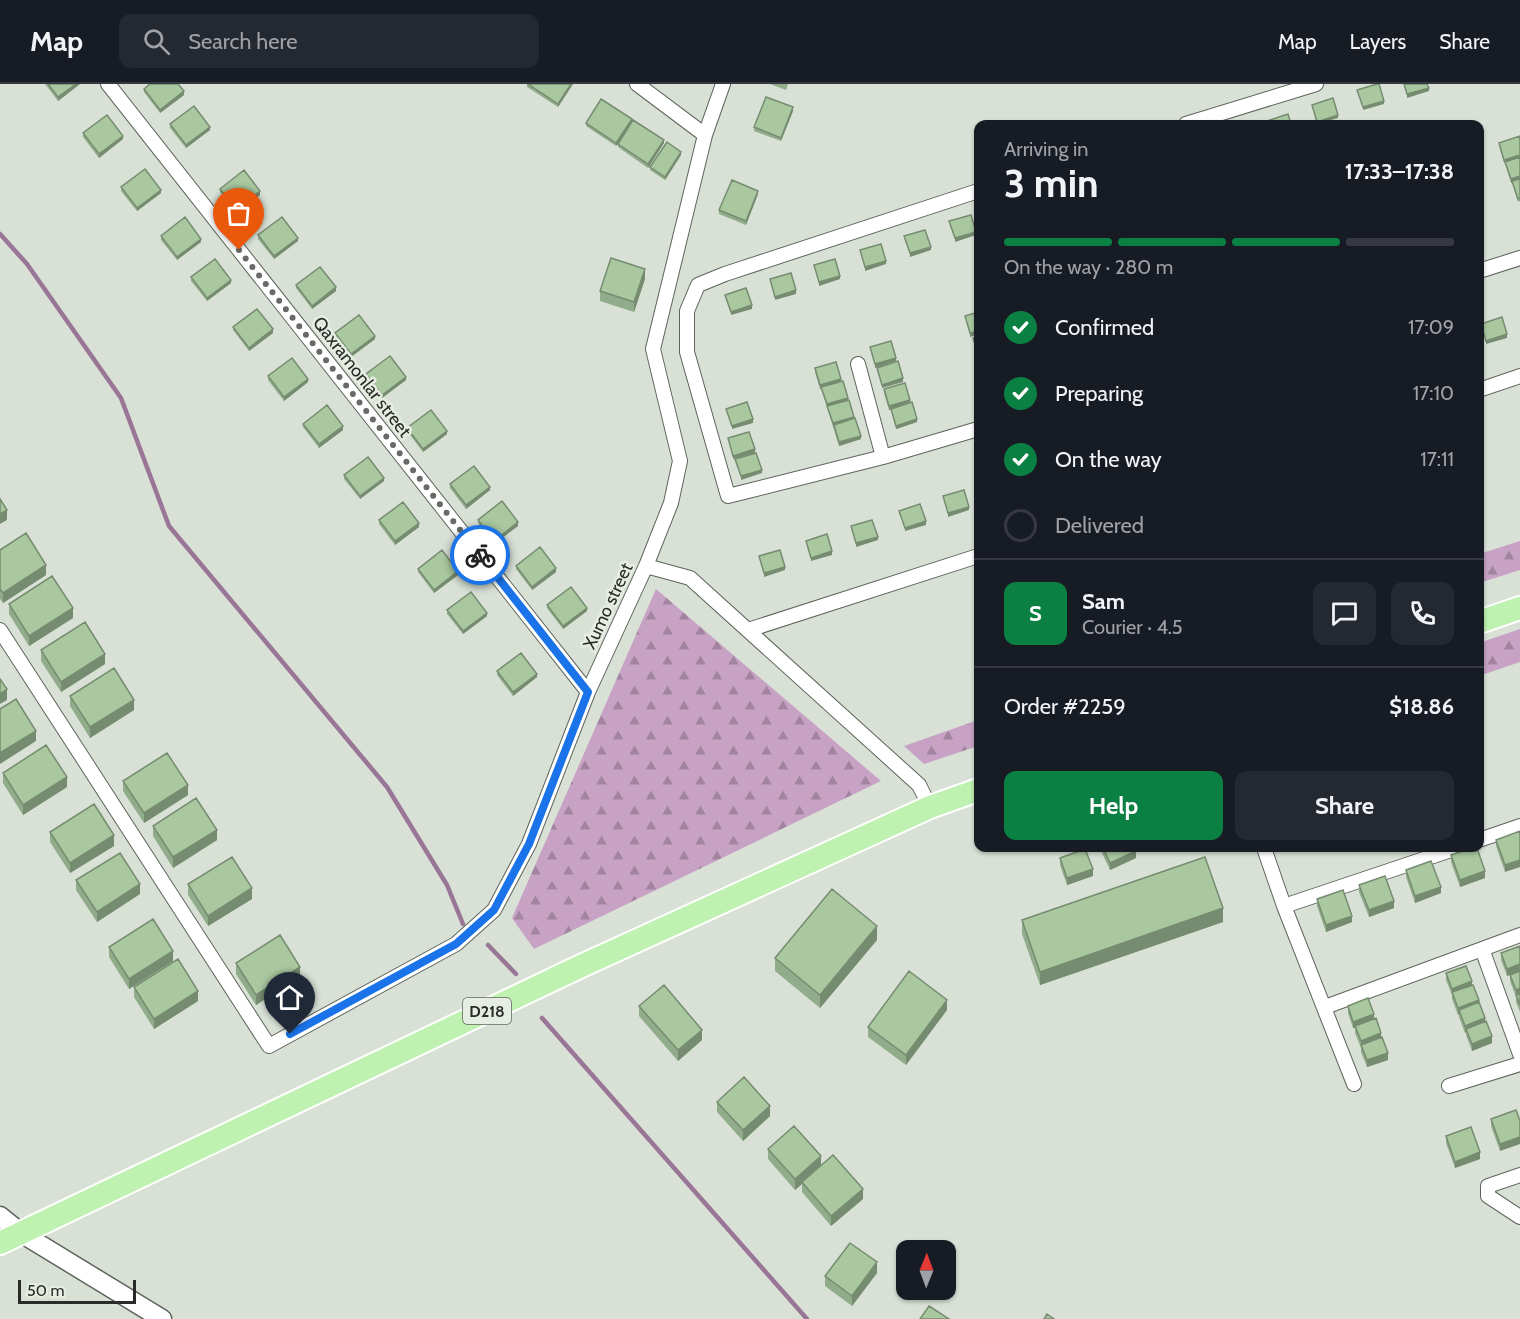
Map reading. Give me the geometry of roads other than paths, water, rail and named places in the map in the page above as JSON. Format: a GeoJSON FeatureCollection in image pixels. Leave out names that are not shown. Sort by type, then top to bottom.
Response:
{"type":"FeatureCollection","features":[{"type":"Feature","properties":{"kind":"main road"},"geometry":{"type":"LineString","coordinates":[[1484,620],[1520,608]]}},
{"type":"Feature","properties":{"kind":"main road","name":"D218"},"geometry":{"type":"LineString","coordinates":[[0,1243],[552,980],[930,807],[974,790]]}},
{"type":"Feature","properties":{"kind":"street","name":"Qaxramonlar street"},"geometry":{"type":"LineString","coordinates":[[108,84],[588,692]]}},
{"type":"Feature","properties":{"kind":"street"},"geometry":{"type":"LineString","coordinates":[[637,84],[705,135]]}},
{"type":"Feature","properties":{"kind":"street","name":"Xumo street"},"geometry":{"type":"LineString","coordinates":[[0,630],[269,1046],[456,944],[494,910],[529,844],[588,692],[646,566],[671,503],[680,461],[653,349],[705,135],[723,84]]}},
{"type":"Feature","properties":{"kind":"street"},"geometry":{"type":"LineString","coordinates":[[1199,120],[1316,84]]}},
{"type":"Feature","properties":{"kind":"street"},"geometry":{"type":"LineString","coordinates":[[974,192],[736,270],[698,285],[687,311],[687,352],[700,404],[729,496],[883,457],[974,430]]}},
{"type":"Feature","properties":{"kind":"street"},"geometry":{"type":"LineString","coordinates":[[1484,269],[1520,258]]}},
{"type":"Feature","properties":{"kind":"street"},"geometry":{"type":"LineString","coordinates":[[858,364],[883,457]]}},
{"type":"Feature","properties":{"kind":"street"},"geometry":{"type":"LineString","coordinates":[[1484,388],[1520,376]]}},
{"type":"Feature","properties":{"kind":"street"},"geometry":{"type":"LineString","coordinates":[[747,630],[974,557]]}},
{"type":"Feature","properties":{"kind":"street"},"geometry":{"type":"LineString","coordinates":[[646,566],[690,578],[919,785],[930,807]]}},
{"type":"Feature","properties":{"kind":"street"},"geometry":{"type":"LineString","coordinates":[[1484,838],[1520,826]]}},
{"type":"Feature","properties":{"kind":"street"},"geometry":{"type":"LineString","coordinates":[[1265,852],[1353,1084]]}},
{"type":"Feature","properties":{"kind":"street"},"geometry":{"type":"LineString","coordinates":[[1284,906],[1445,852]]}},
{"type":"Feature","properties":{"kind":"street"},"geometry":{"type":"LineString","coordinates":[[1325,1007],[1520,935]]}},
{"type":"Feature","properties":{"kind":"street"},"geometry":{"type":"LineString","coordinates":[[1482,949],[1520,1054]]}},
{"type":"Feature","properties":{"kind":"street"},"geometry":{"type":"LineString","coordinates":[[1449,1086],[1520,1064]]}},
{"type":"Feature","properties":{"kind":"street"},"geometry":{"type":"LineString","coordinates":[[1520,1175],[1488,1186],[1487,1191],[1488,1196],[1520,1217]]}},
{"type":"Feature","properties":{"kind":"street"},"geometry":{"type":"LineString","coordinates":[[0,1216],[21,1233],[162,1319]]}},
{"type":"Feature","properties":{"kind":"waterway"},"geometry":{"type":"LineString","coordinates":[[0,234],[27,264],[121,398],[169,526],[387,787],[447,885],[463,924]]}},
{"type":"Feature","properties":{"kind":"waterway"},"geometry":{"type":"LineString","coordinates":[[488,945],[516,974]]}},
{"type":"Feature","properties":{"kind":"waterway"},"geometry":{"type":"LineString","coordinates":[[542,1018],[807,1319]]}}]}
